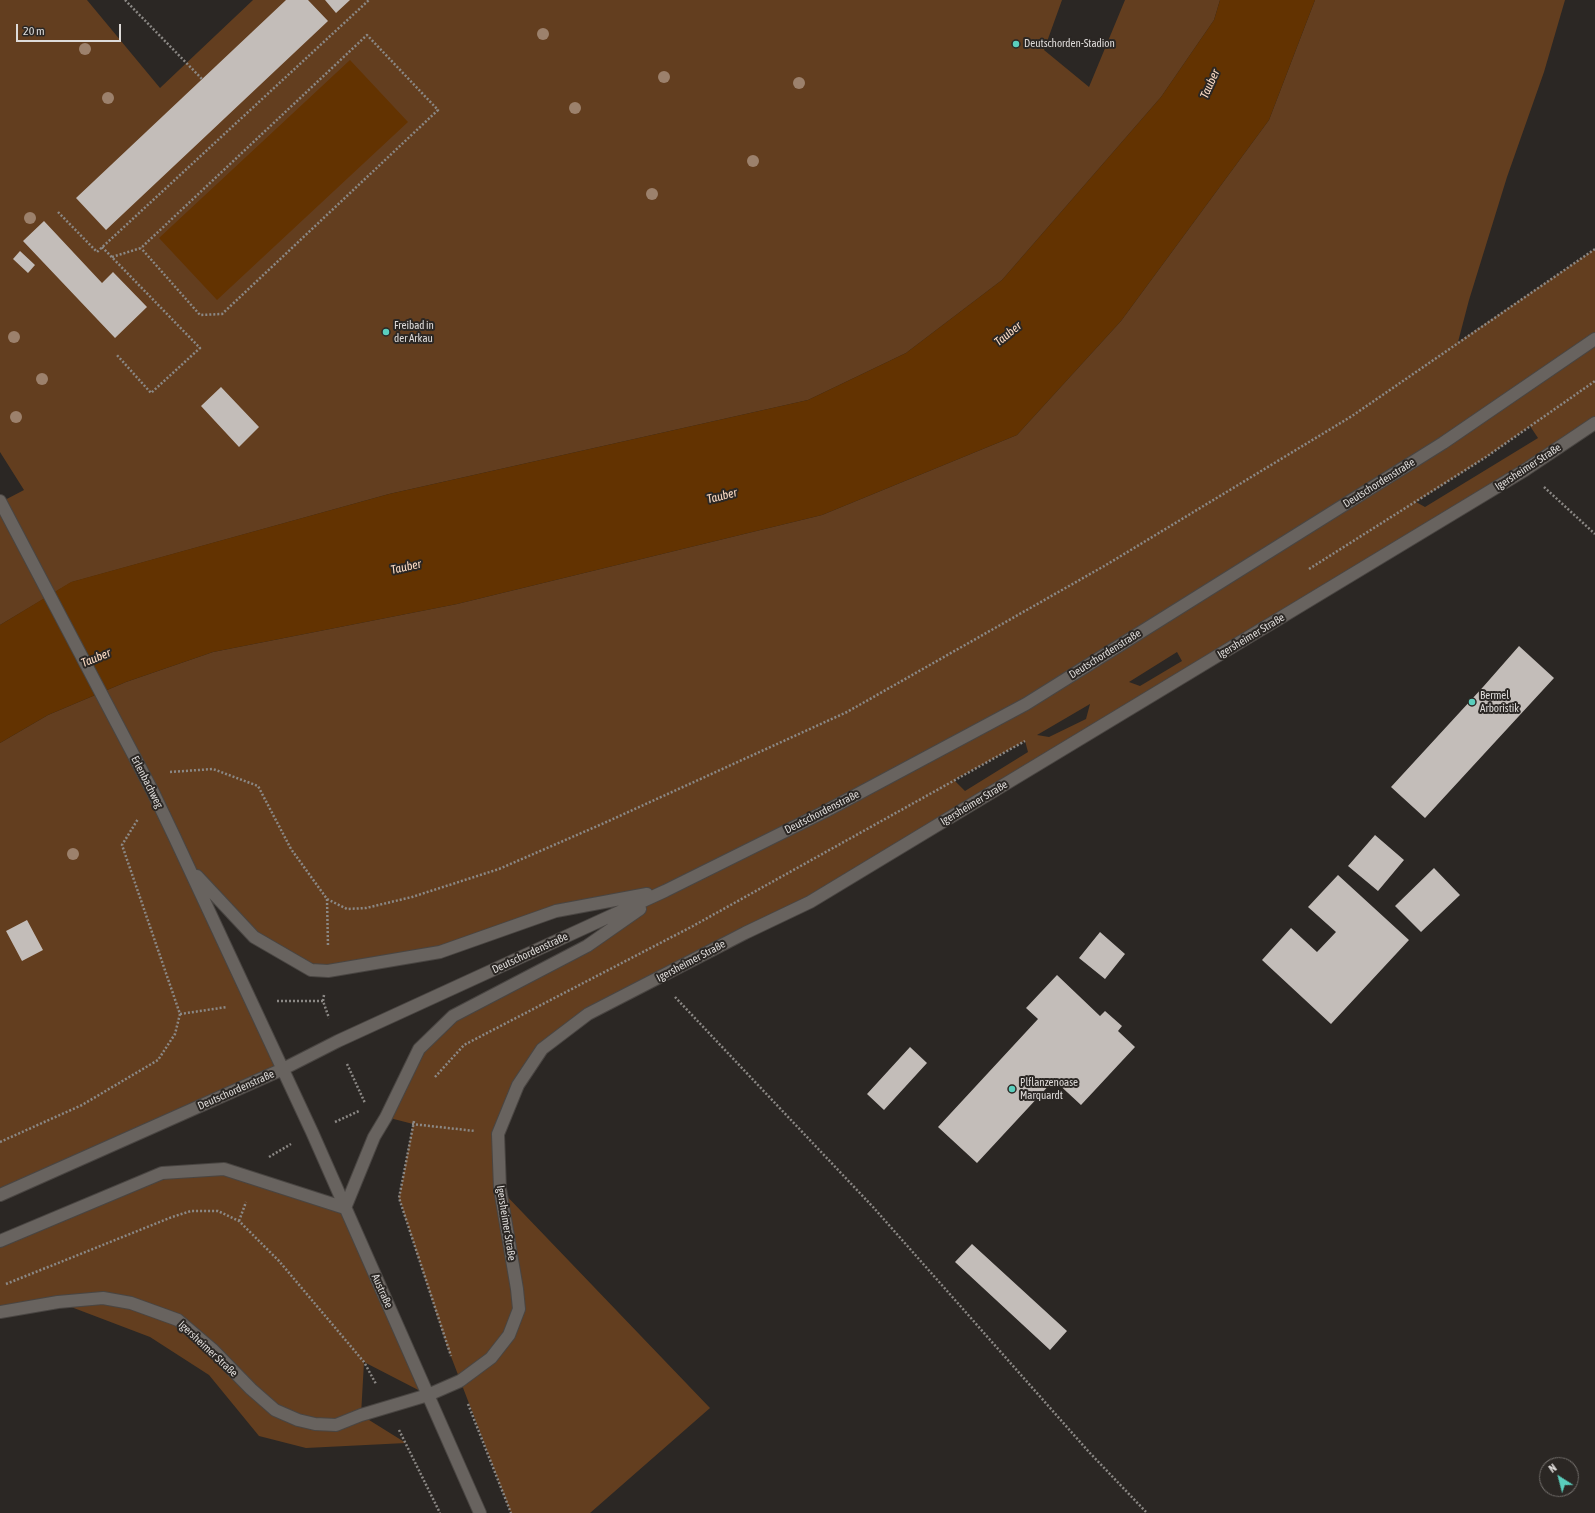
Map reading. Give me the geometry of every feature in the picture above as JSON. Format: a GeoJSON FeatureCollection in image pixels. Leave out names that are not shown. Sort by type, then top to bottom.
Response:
{"type":"FeatureCollection","features":[{"type":"Feature","properties":{"kind":"street","name":"Deutschordenstraße"},"geometry":{"type":"LineString","coordinates":[[0,1195],[283,1069],[338,1041],[665,891],[826,810],[1026,704],[1443,443],[1595,339]]}},
{"type":"Feature","properties":{"kind":"street","name":"Igersheimer Straße"},"geometry":{"type":"LineString","coordinates":[[0,1312],[58,1302],[103,1298],[131,1303],[178,1320],[212,1349],[251,1389],[275,1410],[298,1420],[315,1424],[336,1425],[387,1407],[428,1395],[460,1381],[491,1358],[509,1335],[518,1309],[500,1189],[498,1134],[518,1085],[542,1049],[588,1014],[745,932],[810,902],[1525,470],[1595,423]]}},
{"type":"Feature","properties":{"kind":"street","name":"Erlenbachweg"},"geometry":{"type":"LineString","coordinates":[[0,501],[153,792],[283,1069]]}},
{"type":"Feature","properties":{"kind":"street"},"geometry":{"type":"LineString","coordinates":[[189,868],[254,937],[311,970],[328,971],[440,952],[556,911],[665,891]]}},
{"type":"Feature","properties":{"kind":"street"},"geometry":{"type":"LineString","coordinates":[[0,1241],[162,1173],[224,1169],[345,1208],[374,1137],[386,1117],[419,1049],[453,1016],[587,946],[665,891]]}},
{"type":"Feature","properties":{"kind":"street","name":"Austraße"},"geometry":{"type":"LineString","coordinates":[[283,1069],[480,1513]]}},
{"type":"Feature","properties":{"kind":"path"},"geometry":{"type":"LineString","coordinates":[[125,0],[202,79]]}},
{"type":"Feature","properties":{"kind":"path"},"geometry":{"type":"LineString","coordinates":[[58,212],[97,252],[369,0]]}},
{"type":"Feature","properties":{"kind":"path"},"geometry":{"type":"LineString","coordinates":[[112,257],[141,248],[367,34],[438,110],[222,314],[200,314],[141,248]]}},
{"type":"Feature","properties":{"kind":"path"},"geometry":{"type":"LineString","coordinates":[[102,247],[200,348],[151,393],[116,354]]}},
{"type":"Feature","properties":{"kind":"path"},"geometry":{"type":"LineString","coordinates":[[143,774],[213,769],[258,786],[292,849],[327,899],[347,909],[366,908],[412,897],[499,869],[602,824],[847,712],[1106,565],[1352,416],[1595,249]]}},
{"type":"Feature","properties":{"kind":"path"},"geometry":{"type":"LineString","coordinates":[[1525,470],[1595,534]]}},
{"type":"Feature","properties":{"kind":"path"},"geometry":{"type":"LineString","coordinates":[[0,1142],[82,1105],[158,1060],[175,1034],[180,1014],[122,845],[153,792]]}},
{"type":"Feature","properties":{"kind":"path"},"geometry":{"type":"LineString","coordinates":[[657,978],[873,1207],[1089,1452],[1147,1513]]}},
{"type":"Feature","properties":{"kind":"path"},"geometry":{"type":"LineString","coordinates":[[239,1221],[254,1178],[267,1158],[312,1132],[360,1111]]}},
{"type":"Feature","properties":{"kind":"path"},"geometry":{"type":"LineString","coordinates":[[498,1134],[413,1124],[399,1198],[440,1325],[511,1513]]}},
{"type":"Feature","properties":{"kind":"path"},"geometry":{"type":"LineString","coordinates":[[0,1287],[81,1253],[191,1211],[218,1211],[239,1221],[279,1261],[364,1362],[440,1513]]}},
{"type":"Feature","properties":{"kind":"shaded area","name":"Freibad in der Arkau"},"geometry":{"type":"Polygon","coordinates":[[[0,0],[87,0],[160,88],[253,0],[1062,0],[1044,50],[1089,87],[1125,0],[1220,0],[1214,20],[1161,97],[1002,280],[906,353],[808,400],[389,494],[72,582],[0,625],[0,501],[1,502],[24,490],[0,452],[0,0]]]}},
{"type":"Feature","properties":{"kind":"shaded area"},"geometry":{"type":"Polygon","coordinates":[[[1315,0],[1565,0],[1544,72],[1507,177],[1469,300],[1458,342],[1595,249],[1595,423],[810,902],[588,1014],[542,1049],[498,1134],[500,1189],[710,1408],[590,1513],[511,1513],[447,1346],[399,1198],[413,1124],[386,1117],[419,1049],[453,1016],[587,946],[664,892],[556,911],[440,952],[311,970],[254,937],[190,869],[283,1069],[0,1195],[0,743],[48,715],[126,682],[213,652],[457,604],[822,515],[1017,435],[1121,321],[1269,120],[1315,0]],[[1530,426],[1486,457],[1416,502],[1425,507],[1538,438],[1530,426]],[[1177,652],[1129,682],[1140,686],[1182,661],[1177,652]],[[1090,704],[1037,735],[1049,737],[1086,719],[1090,704]],[[1025,741],[954,780],[965,791],[1028,752],[1025,741]]]}},
{"type":"Feature","properties":{"kind":"shaded area"},"geometry":{"type":"Polygon","coordinates":[[[224,1169],[345,1208],[428,1395],[364,1362],[361,1415],[406,1443],[306,1448],[259,1436],[209,1375],[150,1337],[58,1302],[0,1312],[0,1241],[162,1173],[224,1169]]]}},
{"type":"Feature","properties":{"kind":"water","name":"Tauber"},"geometry":{"type":"Polygon","coordinates":[[[1220,0],[1315,0],[1269,120],[1121,321],[1017,435],[822,515],[457,604],[213,652],[126,682],[48,715],[0,743],[0,625],[71,582],[389,494],[808,400],[906,353],[1002,280],[1161,97],[1214,20],[1220,0]]]}},
{"type":"Feature","properties":{"kind":"water"},"geometry":{"type":"Polygon","coordinates":[[[350,60],[408,122],[217,300],[159,238],[350,60]]]}},
{"type":"Feature","properties":{"kind":"building"},"geometry":{"type":"Polygon","coordinates":[[[286,0],[308,0],[328,21],[106,230],[76,198],[286,0]]]}},
{"type":"Feature","properties":{"kind":"building"},"geometry":{"type":"Polygon","coordinates":[[[325,0],[350,0],[336,13],[325,0]]]}},
{"type":"Feature","properties":{"kind":"building"},"geometry":{"type":"Polygon","coordinates":[[[44,221],[102,283],[113,272],[147,307],[115,338],[23,241],[44,221]]]}},
{"type":"Feature","properties":{"kind":"building"},"geometry":{"type":"Polygon","coordinates":[[[20,251],[35,265],[28,273],[13,259],[20,251]]]}},
{"type":"Feature","properties":{"kind":"building"},"geometry":{"type":"Polygon","coordinates":[[[221,387],[259,427],[239,447],[201,406],[221,387]]]}},
{"type":"Feature","properties":{"kind":"building"},"geometry":{"type":"Polygon","coordinates":[[[1519,646],[1554,678],[1425,818],[1391,787],[1519,646]]]}},
{"type":"Feature","properties":{"kind":"building"},"geometry":{"type":"Polygon","coordinates":[[[1375,835],[1404,860],[1378,891],[1348,866],[1375,835]]]}},
{"type":"Feature","properties":{"kind":"building"},"geometry":{"type":"Polygon","coordinates":[[[1434,868],[1460,895],[1421,932],[1395,906],[1434,868]]]}},
{"type":"Feature","properties":{"kind":"building"},"geometry":{"type":"Polygon","coordinates":[[[1338,875],[1409,940],[1331,1024],[1262,960],[1291,928],[1317,952],[1336,932],[1308,907],[1338,875]]]}},
{"type":"Feature","properties":{"kind":"building"},"geometry":{"type":"Polygon","coordinates":[[[27,920],[43,950],[22,961],[6,931],[27,920]]]}},
{"type":"Feature","properties":{"kind":"building"},"geometry":{"type":"Polygon","coordinates":[[[1100,932],[1125,954],[1105,979],[1079,958],[1100,932]]]}},
{"type":"Feature","properties":{"kind":"building"},"geometry":{"type":"Polygon","coordinates":[[[1057,975],[1100,1016],[1105,1011],[1122,1026],[1118,1031],[1135,1047],[1081,1105],[1054,1080],[977,1163],[938,1127],[1038,1019],[1026,1008],[1057,975]]]}},
{"type":"Feature","properties":{"kind":"building"},"geometry":{"type":"Polygon","coordinates":[[[910,1047],[927,1063],[884,1110],[867,1094],[910,1047]]]}},
{"type":"Feature","properties":{"kind":"building"},"geometry":{"type":"Polygon","coordinates":[[[972,1244],[1067,1331],[1050,1350],[955,1262],[972,1244]]]}},
{"type":"Feature","properties":{"kind":"place","name":"Deutschorden-Stadion"},"geometry":{"type":"Point","coordinates":[1016,44]}},
{"type":"Feature","properties":{"kind":"place","name":"Freibad in der Arkau"},"geometry":{"type":"Point","coordinates":[386,332]}},
{"type":"Feature","properties":{"kind":"place","name":"Bermel Arboristik"},"geometry":{"type":"Point","coordinates":[1472,702]}},
{"type":"Feature","properties":{"kind":"place","name":"Plflanzenoase Marquardt"},"geometry":{"type":"Point","coordinates":[1012,1089]}}]}
